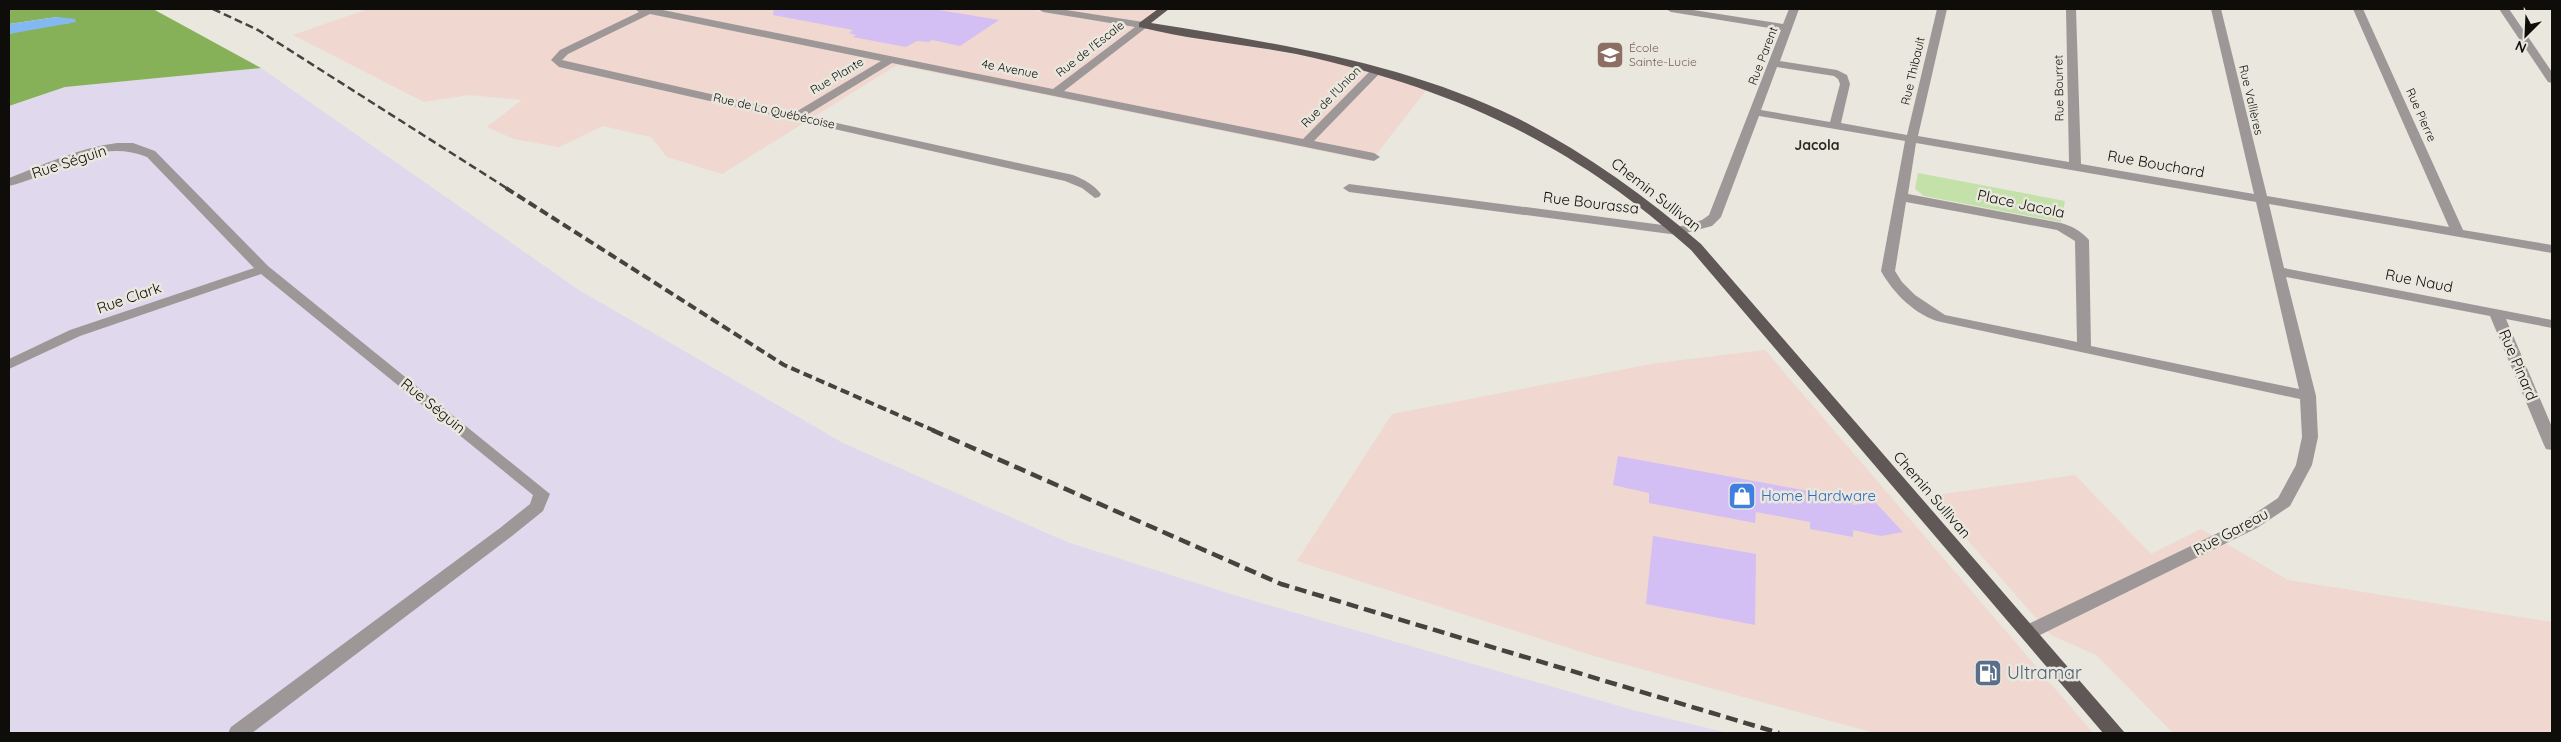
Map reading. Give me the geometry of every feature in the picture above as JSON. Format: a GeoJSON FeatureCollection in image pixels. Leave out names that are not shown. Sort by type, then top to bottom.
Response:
{"type":"FeatureCollection","features":[{"type":"Feature","properties":{"kind":"main road","name":"Rue de l'Escale"},"geometry":{"type":"LineString","coordinates":[[1143,25],[1164,9]]}},
{"type":"Feature","properties":{"kind":"main road","name":"Chemin Sullivan"},"geometry":{"type":"LineString","coordinates":[[1143,25],[1292,50],[1441,90],[1514,120],[1561,146],[1645,203],[1696,246],[2115,733]]}},
{"type":"Feature","properties":{"kind":"street","name":"4e Avenue"},"geometry":{"type":"LineString","coordinates":[[649,9],[891,60],[1374,157]]}},
{"type":"Feature","properties":{"kind":"street","name":"Rue de La Québécoise"},"geometry":{"type":"LineString","coordinates":[[649,9],[564,52],[556,60],[559,64],[1069,178],[1086,185],[1095,194]]}},
{"type":"Feature","properties":{"kind":"street","name":"Chemin Sullivan"},"geometry":{"type":"LineString","coordinates":[[1043,9],[1143,25]]}},
{"type":"Feature","properties":{"kind":"street"},"geometry":{"type":"LineString","coordinates":[[1671,9],[1787,28]]}},
{"type":"Feature","properties":{"kind":"street","name":"Rue Parent"},"geometry":{"type":"LineString","coordinates":[[1755,112],[1794,9]]}},
{"type":"Feature","properties":{"kind":"street","name":"Rue Thibault"},"geometry":{"type":"LineString","coordinates":[[1911,140],[1942,9]]}},
{"type":"Feature","properties":{"kind":"street","name":"Rue Bourret"},"geometry":{"type":"LineString","coordinates":[[2072,9],[2075,167]]}},
{"type":"Feature","properties":{"kind":"street","name":"Rue Vallières"},"geometry":{"type":"LineString","coordinates":[[2216,9],[2260,198]]}},
{"type":"Feature","properties":{"kind":"street","name":"Rue Pierre"},"geometry":{"type":"LineString","coordinates":[[2358,9],[2458,233]]}},
{"type":"Feature","properties":{"kind":"street"},"geometry":{"type":"LineString","coordinates":[[2504,9],[2552,80]]}},
{"type":"Feature","properties":{"kind":"street","name":"Rue de l'Escale"},"geometry":{"type":"LineString","coordinates":[[1056,92],[1143,25]]}},
{"type":"Feature","properties":{"kind":"street","name":"Rue Plante"},"geometry":{"type":"LineString","coordinates":[[797,116],[891,60]]}},
{"type":"Feature","properties":{"kind":"street"},"geometry":{"type":"LineString","coordinates":[[1774,63],[1837,73],[1843,78],[1845,84],[1835,126]]}},
{"type":"Feature","properties":{"kind":"street","name":"Rue de l'Union"},"geometry":{"type":"LineString","coordinates":[[1306,143],[1376,71]]}},
{"type":"Feature","properties":{"kind":"street","name":"Rue Bouchard"},"geometry":{"type":"LineString","coordinates":[[1755,112],[2552,249]]}},
{"type":"Feature","properties":{"kind":"street","name":"Rue Bourassa"},"geometry":{"type":"LineString","coordinates":[[1349,188],[1678,230],[1707,224],[1715,217],[1755,112]]}},
{"type":"Feature","properties":{"kind":"street"},"geometry":{"type":"LineString","coordinates":[[1911,140],[1888,270],[1891,279],[1927,312],[1941,318],[2308,396]]}},
{"type":"Feature","properties":{"kind":"street","name":"Rue Séguin"},"geometry":{"type":"LineString","coordinates":[[9,182],[110,147],[134,147],[151,154],[263,269],[542,494],[537,508],[238,733]]}},
{"type":"Feature","properties":{"kind":"street","name":"Place Jacola"},"geometry":{"type":"LineString","coordinates":[[1902,197],[2061,227],[2074,233],[2082,240],[2084,348]]}},
{"type":"Feature","properties":{"kind":"street","name":"Rue Gareau"},"geometry":{"type":"LineString","coordinates":[[2029,632],[2252,524],[2284,502],[2304,465],[2310,437],[2308,396],[2260,198]]}},
{"type":"Feature","properties":{"kind":"street","name":"Rue Clark"},"geometry":{"type":"LineString","coordinates":[[9,365],[75,333],[263,269]]}},
{"type":"Feature","properties":{"kind":"street","name":"Rue Naud"},"geometry":{"type":"LineString","coordinates":[[2279,271],[2552,324]]}},
{"type":"Feature","properties":{"kind":"street","name":"Rue Pinard"},"geometry":{"type":"LineString","coordinates":[[2496,313],[2552,445]]}},
{"type":"Feature","properties":{"kind":"shaded area"},"geometry":{"type":"Polygon","coordinates":[[[368,9],[1027,9],[1051,13],[1057,9],[1158,9],[1137,25],[1360,67],[1428,88],[1371,161],[897,65],[722,174],[667,157],[651,137],[603,126],[559,147],[514,139],[487,127],[522,100],[469,95],[424,102],[293,35],[368,9]]]}},
{"type":"Feature","properties":{"kind":"shaded area"},"geometry":{"type":"Polygon","coordinates":[[[261,68],[579,290],[843,443],[1067,542],[1234,595],[1633,710],[1728,733],[9,733],[9,106],[65,87],[261,68]]]}},
{"type":"Feature","properties":{"kind":"shaded area"},"geometry":{"type":"Polygon","coordinates":[[[1765,350],[2093,733],[1875,733],[1594,656],[1297,561],[1392,414],[1657,363],[1765,350]]]}},
{"type":"Feature","properties":{"kind":"shaded area"},"geometry":{"type":"Polygon","coordinates":[[[2075,475],[2151,554],[2201,529],[2288,580],[2552,622],[2552,733],[2173,733],[2096,655],[2051,635],[1929,496],[2075,475]]]}},
{"type":"Feature","properties":{"kind":"green space"},"geometry":{"type":"Polygon","coordinates":[[[9,9],[153,9],[261,68],[65,87],[9,106],[9,34],[36,27],[70,23],[57,17],[9,24],[9,9]]]}},
{"type":"Feature","properties":{"kind":"green space"},"geometry":{"type":"Polygon","coordinates":[[[1918,173],[2065,201],[2061,222],[1924,196],[1915,189],[1918,173]]]}},
{"type":"Feature","properties":{"kind":"water"},"geometry":{"type":"Polygon","coordinates":[[[57,17],[75,19],[76,22],[9,34],[9,24],[57,17]]]}},
{"type":"Feature","properties":{"kind":"building"},"geometry":{"type":"Polygon","coordinates":[[[774,9],[933,9],[999,20],[960,46],[932,40],[929,42],[917,41],[906,47],[853,37],[856,35],[849,33],[853,30],[773,15],[774,9]]]}},
{"type":"Feature","properties":{"kind":"building","name":"Home Hardware"},"geometry":{"type":"Polygon","coordinates":[[[1618,456],[1852,499],[1853,505],[1875,502],[1903,532],[1881,536],[1853,530],[1853,537],[1810,529],[1810,522],[1756,512],[1755,523],[1649,503],[1649,493],[1613,485],[1618,456]]]}},
{"type":"Feature","properties":{"kind":"building"},"geometry":{"type":"Polygon","coordinates":[[[1653,536],[1756,554],[1755,625],[1646,604],[1653,536]]]}},
{"type":"Feature","properties":{"kind":"railway"},"geometry":{"type":"LineString","coordinates":[[213,9],[258,30],[508,189]]}},
{"type":"Feature","properties":{"kind":"railway"},"geometry":{"type":"LineString","coordinates":[[506,188],[784,365],[935,431]]}},
{"type":"Feature","properties":{"kind":"railway"},"geometry":{"type":"LineString","coordinates":[[932,430],[1281,584],[1779,733]]}},
{"type":"Feature","properties":{"kind":"place","name":"École Sainte-Lucie"},"geometry":{"type":"Point","coordinates":[1610,55]}},
{"type":"Feature","properties":{"kind":"place","name":"Home Hardware"},"geometry":{"type":"Point","coordinates":[1742,496]}},
{"type":"Feature","properties":{"kind":"place","name":"Ultramar"},"geometry":{"type":"Point","coordinates":[1988,673]}},
{"type":"Feature","properties":{"kind":"district","name":"Jacola"},"geometry":{"type":"Point","coordinates":[1817,145]}}]}
